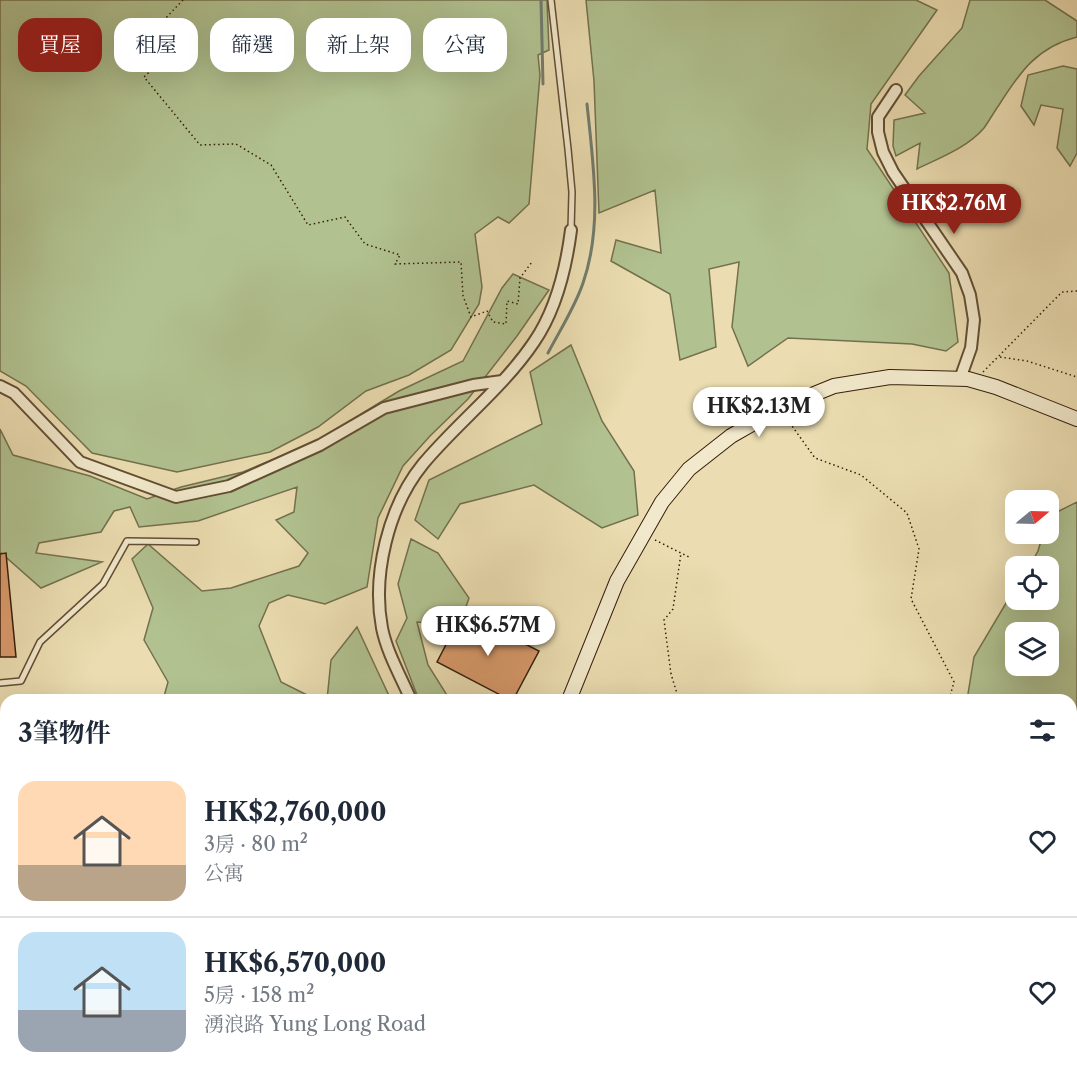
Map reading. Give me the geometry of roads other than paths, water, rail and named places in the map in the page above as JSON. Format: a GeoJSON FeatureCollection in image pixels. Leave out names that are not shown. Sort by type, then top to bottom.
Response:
{"type":"FeatureCollection","features":[{"type":"Feature","properties":{"kind":"street"},"geometry":{"type":"LineString","coordinates":[[896,90],[878,117],[878,132],[883,152],[893,172],[963,273],[974,320],[967,380]]}},
{"type":"Feature","properties":{"kind":"street"},"geometry":{"type":"LineString","coordinates":[[408,694],[383,630],[379,601],[381,570],[394,516],[422,465],[518,364],[535,340],[552,308],[563,275],[571,231]]}},
{"type":"Feature","properties":{"kind":"street"},"geometry":{"type":"LineString","coordinates":[[571,694],[617,581],[662,502],[689,469],[723,442],[780,408],[834,386],[890,377],[967,380],[996,387],[1077,419]]}},
{"type":"Feature","properties":{"kind":"street"},"geometry":{"type":"LineString","coordinates":[[0,386],[14,393],[80,462],[176,497],[229,486],[320,445],[384,408],[473,385],[502,381]]}},
{"type":"Feature","properties":{"kind":"lane"},"geometry":{"type":"LineString","coordinates":[[551,0],[572,192],[571,231]]}},
{"type":"Feature","properties":{"kind":"lane"},"geometry":{"type":"LineString","coordinates":[[0,683],[21,681],[40,642],[103,584],[127,541],[196,542]]}},
{"type":"Feature","properties":{"kind":"waterway"},"geometry":{"type":"LineString","coordinates":[[541,0],[543,84]]}},
{"type":"Feature","properties":{"kind":"waterway"},"geometry":{"type":"LineString","coordinates":[[548,353],[580,292],[593,239],[595,194],[587,104]]}}]}
